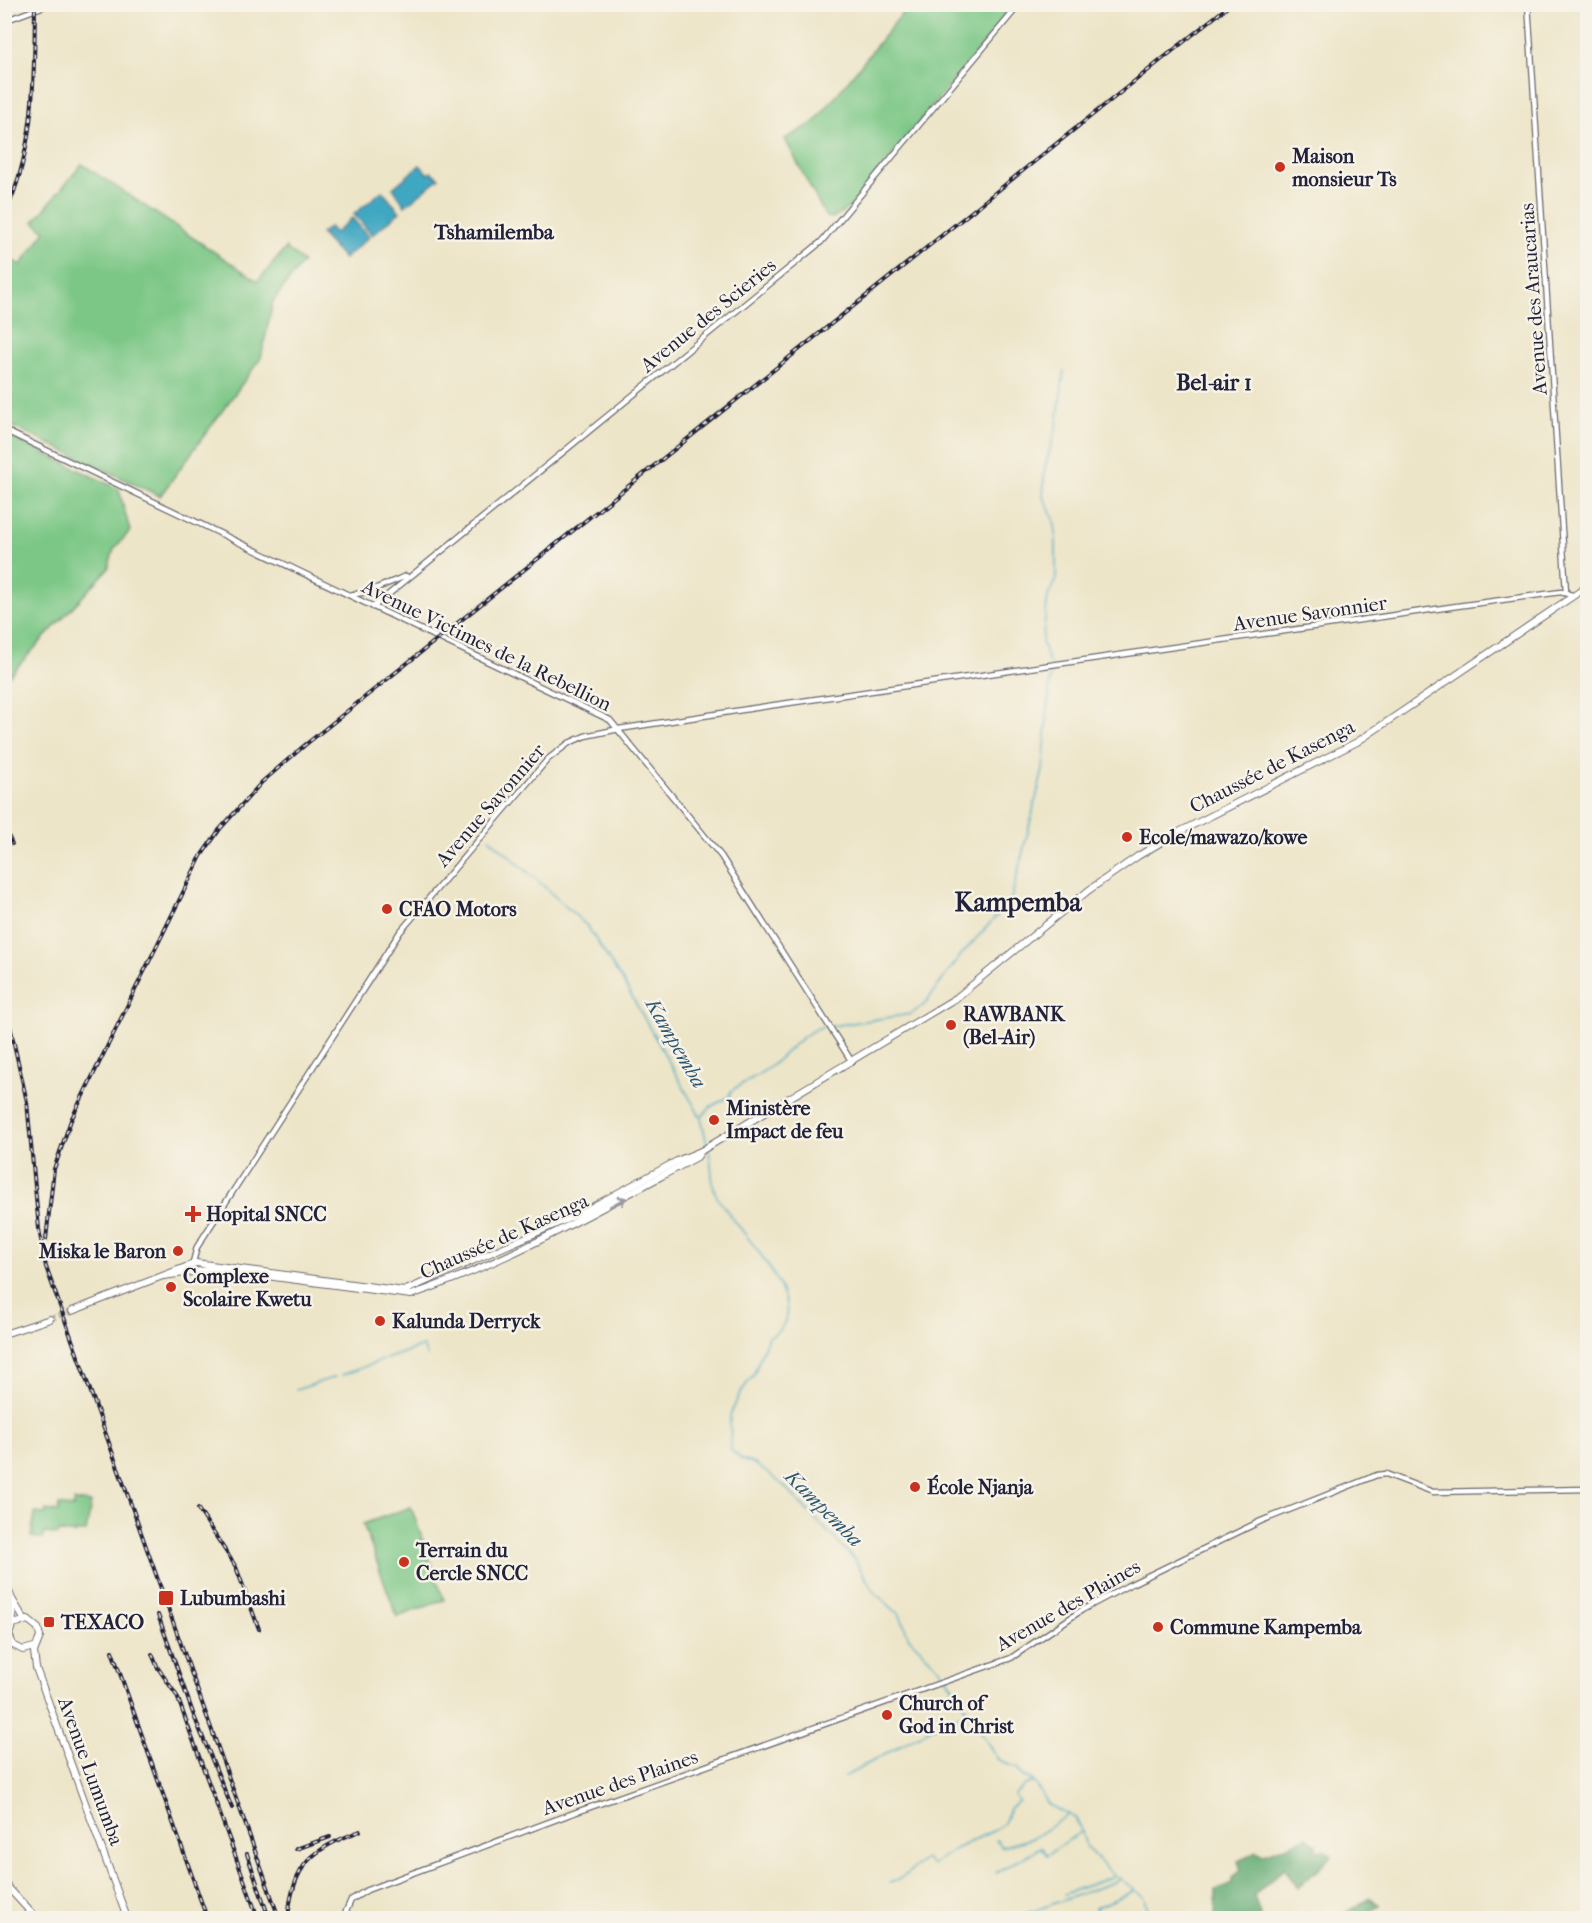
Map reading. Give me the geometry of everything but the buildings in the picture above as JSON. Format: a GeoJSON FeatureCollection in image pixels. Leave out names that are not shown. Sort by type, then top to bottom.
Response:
{"type":"FeatureCollection","features":[{"type":"Feature","properties":{"kind":"main road","name":"Chaussée de Kasenga"},"geometry":{"type":"LineString","coordinates":[[72,1311],[190,1267],[214,1264],[404,1291],[581,1213],[677,1161],[710,1147],[956,998],[1089,890],[1138,856],[1185,829],[1363,738],[1569,593],[1587,586]]}},
{"type":"Feature","properties":{"kind":"main road","name":"Chaussée de Kasenga"},"geometry":{"type":"LineString","coordinates":[[190,1267],[411,1295],[439,1285],[584,1220],[697,1157],[702,1151]]}},
{"type":"Feature","properties":{"kind":"main road"},"geometry":{"type":"LineString","coordinates":[[581,1213],[584,1220]]}},
{"type":"Feature","properties":{"kind":"main road"},"geometry":{"type":"LineString","coordinates":[[4,1335],[50,1319]]}},
{"type":"Feature","properties":{"kind":"main road"},"geometry":{"type":"LineString","coordinates":[[4,1580],[24,1619],[34,1623],[39,1631],[39,1640],[34,1647],[36,1668]]}},
{"type":"Feature","properties":{"kind":"main road"},"geometry":{"type":"LineString","coordinates":[[12,1599],[14,1623],[9,1637],[12,1645],[20,1650],[36,1668]]}},
{"type":"Feature","properties":{"kind":"main road"},"geometry":{"type":"LineString","coordinates":[[14,1623],[24,1619]]}},
{"type":"Feature","properties":{"kind":"main road"},"geometry":{"type":"LineString","coordinates":[[20,1650],[34,1647]]}},
{"type":"Feature","properties":{"kind":"main road","name":"Avenue Lumumba"},"geometry":{"type":"LineString","coordinates":[[36,1668],[89,1820],[116,1884],[127,1918]]}},
{"type":"Feature","properties":{"kind":"main road"},"geometry":{"type":"LineString","coordinates":[[4,1883],[36,1918]]}},
{"type":"Feature","properties":{"kind":"street"},"geometry":{"type":"LineString","coordinates":[[4,21],[50,4]]}},
{"type":"Feature","properties":{"kind":"street","name":"Avenue des Scieries"},"geometry":{"type":"LineString","coordinates":[[373,607],[413,572],[821,242],[1020,4]]}},
{"type":"Feature","properties":{"kind":"street","name":"Avenue des Araucarias"},"geometry":{"type":"LineString","coordinates":[[1528,4],[1569,593]]}},
{"type":"Feature","properties":{"kind":"street","name":"Avenue Victimes de la Rebellion"},"geometry":{"type":"LineString","coordinates":[[4,430],[610,720],[721,856],[852,1062]]}},
{"type":"Feature","properties":{"kind":"street"},"geometry":{"type":"LineString","coordinates":[[347,595],[367,592],[413,572]]}},
{"type":"Feature","properties":{"kind":"street","name":"Avenue Savonnier"},"geometry":{"type":"LineString","coordinates":[[190,1267],[196,1247],[400,932],[555,752],[577,739],[619,729],[1569,593]]}},
{"type":"Feature","properties":{"kind":"street","name":"Avenue des Plaines"},"geometry":{"type":"LineString","coordinates":[[343,1918],[351,1900],[367,1890],[568,1815],[1018,1654],[1082,1610],[1261,1521],[1380,1474],[1433,1492],[1587,1489]]}},
{"type":"Feature","properties":{"kind":"green space"},"geometry":{"type":"Polygon","coordinates":[[[909,5],[1015,5],[849,208],[833,218],[826,217],[785,139],[815,122],[909,5]]]}},
{"type":"Feature","properties":{"kind":"green space"},"geometry":{"type":"Polygon","coordinates":[[[82,164],[258,281],[286,248],[303,262],[273,301],[261,358],[160,496],[5,423],[5,257],[21,265],[45,231],[34,222],[82,164]]]}},
{"type":"Feature","properties":{"kind":"green space"},"geometry":{"type":"Polygon","coordinates":[[[4,434],[119,489],[130,531],[114,549],[108,569],[5,680],[4,434]]]}},
{"type":"Feature","properties":{"kind":"green space"},"geometry":{"type":"Polygon","coordinates":[[[74,1501],[91,1503],[86,1532],[75,1532],[75,1534],[59,1532],[58,1535],[44,1533],[43,1539],[31,1537],[35,1513],[45,1514],[46,1510],[58,1512],[59,1505],[73,1508],[74,1501]]]}},
{"type":"Feature","properties":{"kind":"green space","name":"Terrain du Cercle SNCC"},"geometry":{"type":"Polygon","coordinates":[[[411,1507],[444,1600],[397,1617],[363,1524],[411,1507]]]}},
{"type":"Feature","properties":{"kind":"green space"},"geometry":{"type":"Polygon","coordinates":[[[1307,1837],[1317,1845],[1317,1851],[1324,1850],[1332,1856],[1298,1888],[1284,1868],[1254,1896],[1261,1918],[1215,1918],[1216,1890],[1232,1883],[1232,1878],[1241,1870],[1238,1861],[1257,1851],[1262,1854],[1268,1853],[1307,1837]]]}},
{"type":"Feature","properties":{"kind":"green space"},"geometry":{"type":"Polygon","coordinates":[[[1371,1898],[1380,1906],[1360,1918],[1336,1918],[1371,1898]]]}},
{"type":"Feature","properties":{"kind":"water"},"geometry":{"type":"Polygon","coordinates":[[[420,165],[428,174],[431,172],[439,178],[405,206],[393,188],[420,165]]]}},
{"type":"Feature","properties":{"kind":"water"},"geometry":{"type":"Polygon","coordinates":[[[382,191],[400,212],[372,235],[354,214],[382,191]]]}},
{"type":"Feature","properties":{"kind":"water"},"geometry":{"type":"Polygon","coordinates":[[[352,218],[369,237],[344,259],[321,234],[329,227],[335,233],[352,218]]]}},
{"type":"Feature","properties":{"kind":"waterway"},"geometry":{"type":"LineString","coordinates":[[1049,663],[1042,642],[1048,596],[1056,579],[1056,533],[1054,519],[1043,496],[1045,467],[1057,425],[1064,371]]}},
{"type":"Feature","properties":{"kind":"waterway"},"geometry":{"type":"LineString","coordinates":[[832,1026],[911,1014],[924,1005],[961,955],[1007,905],[1012,896],[1043,770],[1051,668]]}},
{"type":"Feature","properties":{"kind":"waterway","name":"Kampemba"},"geometry":{"type":"LineString","coordinates":[[489,838],[529,873]]}},
{"type":"Feature","properties":{"kind":"waterway","name":"Kampemba"},"geometry":{"type":"LineString","coordinates":[[531,875],[547,889]]}},
{"type":"Feature","properties":{"kind":"waterway","name":"Kampemba"},"geometry":{"type":"LineString","coordinates":[[549,891],[587,926],[627,988],[701,1118],[707,1144]]}},
{"type":"Feature","properties":{"kind":"waterway"},"geometry":{"type":"LineString","coordinates":[[701,1118],[710,1107],[729,1097],[731,1091],[771,1066],[805,1036],[827,1026]]}},
{"type":"Feature","properties":{"kind":"waterway","name":"Kampemba"},"geometry":{"type":"LineString","coordinates":[[708,1149],[716,1195],[769,1267],[781,1289],[786,1308],[783,1325],[768,1337],[753,1376],[740,1393],[730,1416],[731,1450],[742,1460],[755,1464],[783,1485],[855,1560],[875,1593],[900,1615],[909,1638],[943,1672],[999,1761],[1017,1768],[1022,1776],[1032,1780],[1049,1805],[1075,1818],[1081,1828],[1086,1847],[1106,1868],[1145,1898],[1150,1918]]}},
{"type":"Feature","properties":{"kind":"waterway"},"geometry":{"type":"LineString","coordinates":[[386,1359],[423,1346],[427,1356]]}},
{"type":"Feature","properties":{"kind":"waterway"},"geometry":{"type":"LineString","coordinates":[[342,1375],[383,1360]]}},
{"type":"Feature","properties":{"kind":"waterway"},"geometry":{"type":"LineString","coordinates":[[296,1390],[335,1377]]}},
{"type":"Feature","properties":{"kind":"waterway"},"geometry":{"type":"LineString","coordinates":[[844,1777],[945,1721],[967,1712]]}},
{"type":"Feature","properties":{"kind":"waterway"},"geometry":{"type":"LineString","coordinates":[[890,1883],[905,1876],[925,1859],[932,1865],[955,1849],[997,1829],[1004,1823],[1010,1808],[1019,1801],[1014,1795],[1025,1785],[1033,1782]]}},
{"type":"Feature","properties":{"kind":"waterway"},"geometry":{"type":"LineString","coordinates":[[996,1840],[1001,1847],[1033,1838],[1069,1814]]}},
{"type":"Feature","properties":{"kind":"waterway"},"geometry":{"type":"LineString","coordinates":[[996,1873],[1041,1847],[1047,1855],[1082,1831]]}},
{"type":"Feature","properties":{"kind":"waterway"},"geometry":{"type":"LineString","coordinates":[[1064,1894],[1114,1876]]}},
{"type":"Feature","properties":{"kind":"waterway"},"geometry":{"type":"LineString","coordinates":[[1014,1918],[1119,1880]]}},
{"type":"Feature","properties":{"kind":"waterway"},"geometry":{"type":"LineString","coordinates":[[1089,1918],[1097,1914],[1095,1908],[1134,1891]]}},
{"type":"Feature","properties":{"kind":"tunnel"},"geometry":{"type":"LineString","coordinates":[[50,1319],[72,1311]]}},
{"type":"Feature","properties":{"kind":"railway"},"geometry":{"type":"LineString","coordinates":[[4,216],[14,191],[28,139],[33,85],[35,4]]}},
{"type":"Feature","properties":{"kind":"railway"},"geometry":{"type":"LineString","coordinates":[[46,1239],[54,1169],[71,1120],[201,856],[220,829],[262,782],[305,745],[1231,4]]}},
{"type":"Feature","properties":{"kind":"railway"},"geometry":{"type":"LineString","coordinates":[[4,827],[12,844]]}},
{"type":"Feature","properties":{"kind":"railway"},"geometry":{"type":"LineString","coordinates":[[4,999],[27,1102],[39,1229],[46,1267],[279,1918]]}},
{"type":"Feature","properties":{"kind":"railway"},"geometry":{"type":"LineString","coordinates":[[198,1509],[236,1567],[259,1629]]}},
{"type":"Feature","properties":{"kind":"railway"},"geometry":{"type":"LineString","coordinates":[[158,1615],[194,1716],[232,1808]]}},
{"type":"Feature","properties":{"kind":"railway"},"geometry":{"type":"LineString","coordinates":[[112,1651],[207,1918]]}},
{"type":"Feature","properties":{"kind":"railway"},"geometry":{"type":"LineString","coordinates":[[152,1654],[158,1668],[177,1696],[258,1918]]}},
{"type":"Feature","properties":{"kind":"railway"},"geometry":{"type":"LineString","coordinates":[[288,1918],[294,1884],[308,1861],[329,1845],[360,1831]]}},
{"type":"Feature","properties":{"kind":"railway"},"geometry":{"type":"LineString","coordinates":[[296,1849],[330,1837]]}},
{"type":"Feature","properties":{"kind":"railway"},"geometry":{"type":"LineString","coordinates":[[247,1854],[269,1918]]}},
{"type":"Feature","properties":{"kind":"place","name":"Maison monsieur Ts"},"geometry":{"type":"Point","coordinates":[1280,167]}},
{"type":"Feature","properties":{"kind":"place","name":"Ecole/mawazo/kowe"},"geometry":{"type":"Point","coordinates":[1127,837]}},
{"type":"Feature","properties":{"kind":"place","name":"CFAO Motors"},"geometry":{"type":"Point","coordinates":[387,909]}},
{"type":"Feature","properties":{"kind":"place","name":"RAWBANK (Bel-Air)"},"geometry":{"type":"Point","coordinates":[951,1025]}},
{"type":"Feature","properties":{"kind":"place","name":"Ministère Impact de feu"},"geometry":{"type":"Point","coordinates":[714,1120]}},
{"type":"Feature","properties":{"kind":"place","name":"Hopital SNCC"},"geometry":{"type":"Point","coordinates":[193,1214]}},
{"type":"Feature","properties":{"kind":"place","name":"Miska le Baron"},"geometry":{"type":"Point","coordinates":[178,1251]}},
{"type":"Feature","properties":{"kind":"place","name":"Complexe Scolaire Kwetu"},"geometry":{"type":"Point","coordinates":[171,1287]}},
{"type":"Feature","properties":{"kind":"place","name":"Kalunda Derryck"},"geometry":{"type":"Point","coordinates":[380,1321]}},
{"type":"Feature","properties":{"kind":"place","name":"École Njanja"},"geometry":{"type":"Point","coordinates":[915,1487]}},
{"type":"Feature","properties":{"kind":"place","name":"Terrain du Cercle SNCC"},"geometry":{"type":"Point","coordinates":[404,1562]}},
{"type":"Feature","properties":{"kind":"place","name":"Lubumbashi"},"geometry":{"type":"Point","coordinates":[166,1598]}},
{"type":"Feature","properties":{"kind":"place","name":"TEXACO"},"geometry":{"type":"Point","coordinates":[49,1622]}},
{"type":"Feature","properties":{"kind":"place","name":"Commune Kampemba"},"geometry":{"type":"Point","coordinates":[1158,1627]}},
{"type":"Feature","properties":{"kind":"place","name":"Church of God in Christ"},"geometry":{"type":"Point","coordinates":[887,1715]}},
{"type":"Feature","properties":{"kind":"district","name":"Tshamilemba"},"geometry":{"type":"Point","coordinates":[494,232]}},
{"type":"Feature","properties":{"kind":"district","name":"Bel-air 1"},"geometry":{"type":"Point","coordinates":[1214,382]}},
{"type":"Feature","properties":{"kind":"district","name":"Kampemba"},"geometry":{"type":"Point","coordinates":[1018,902]}}]}
